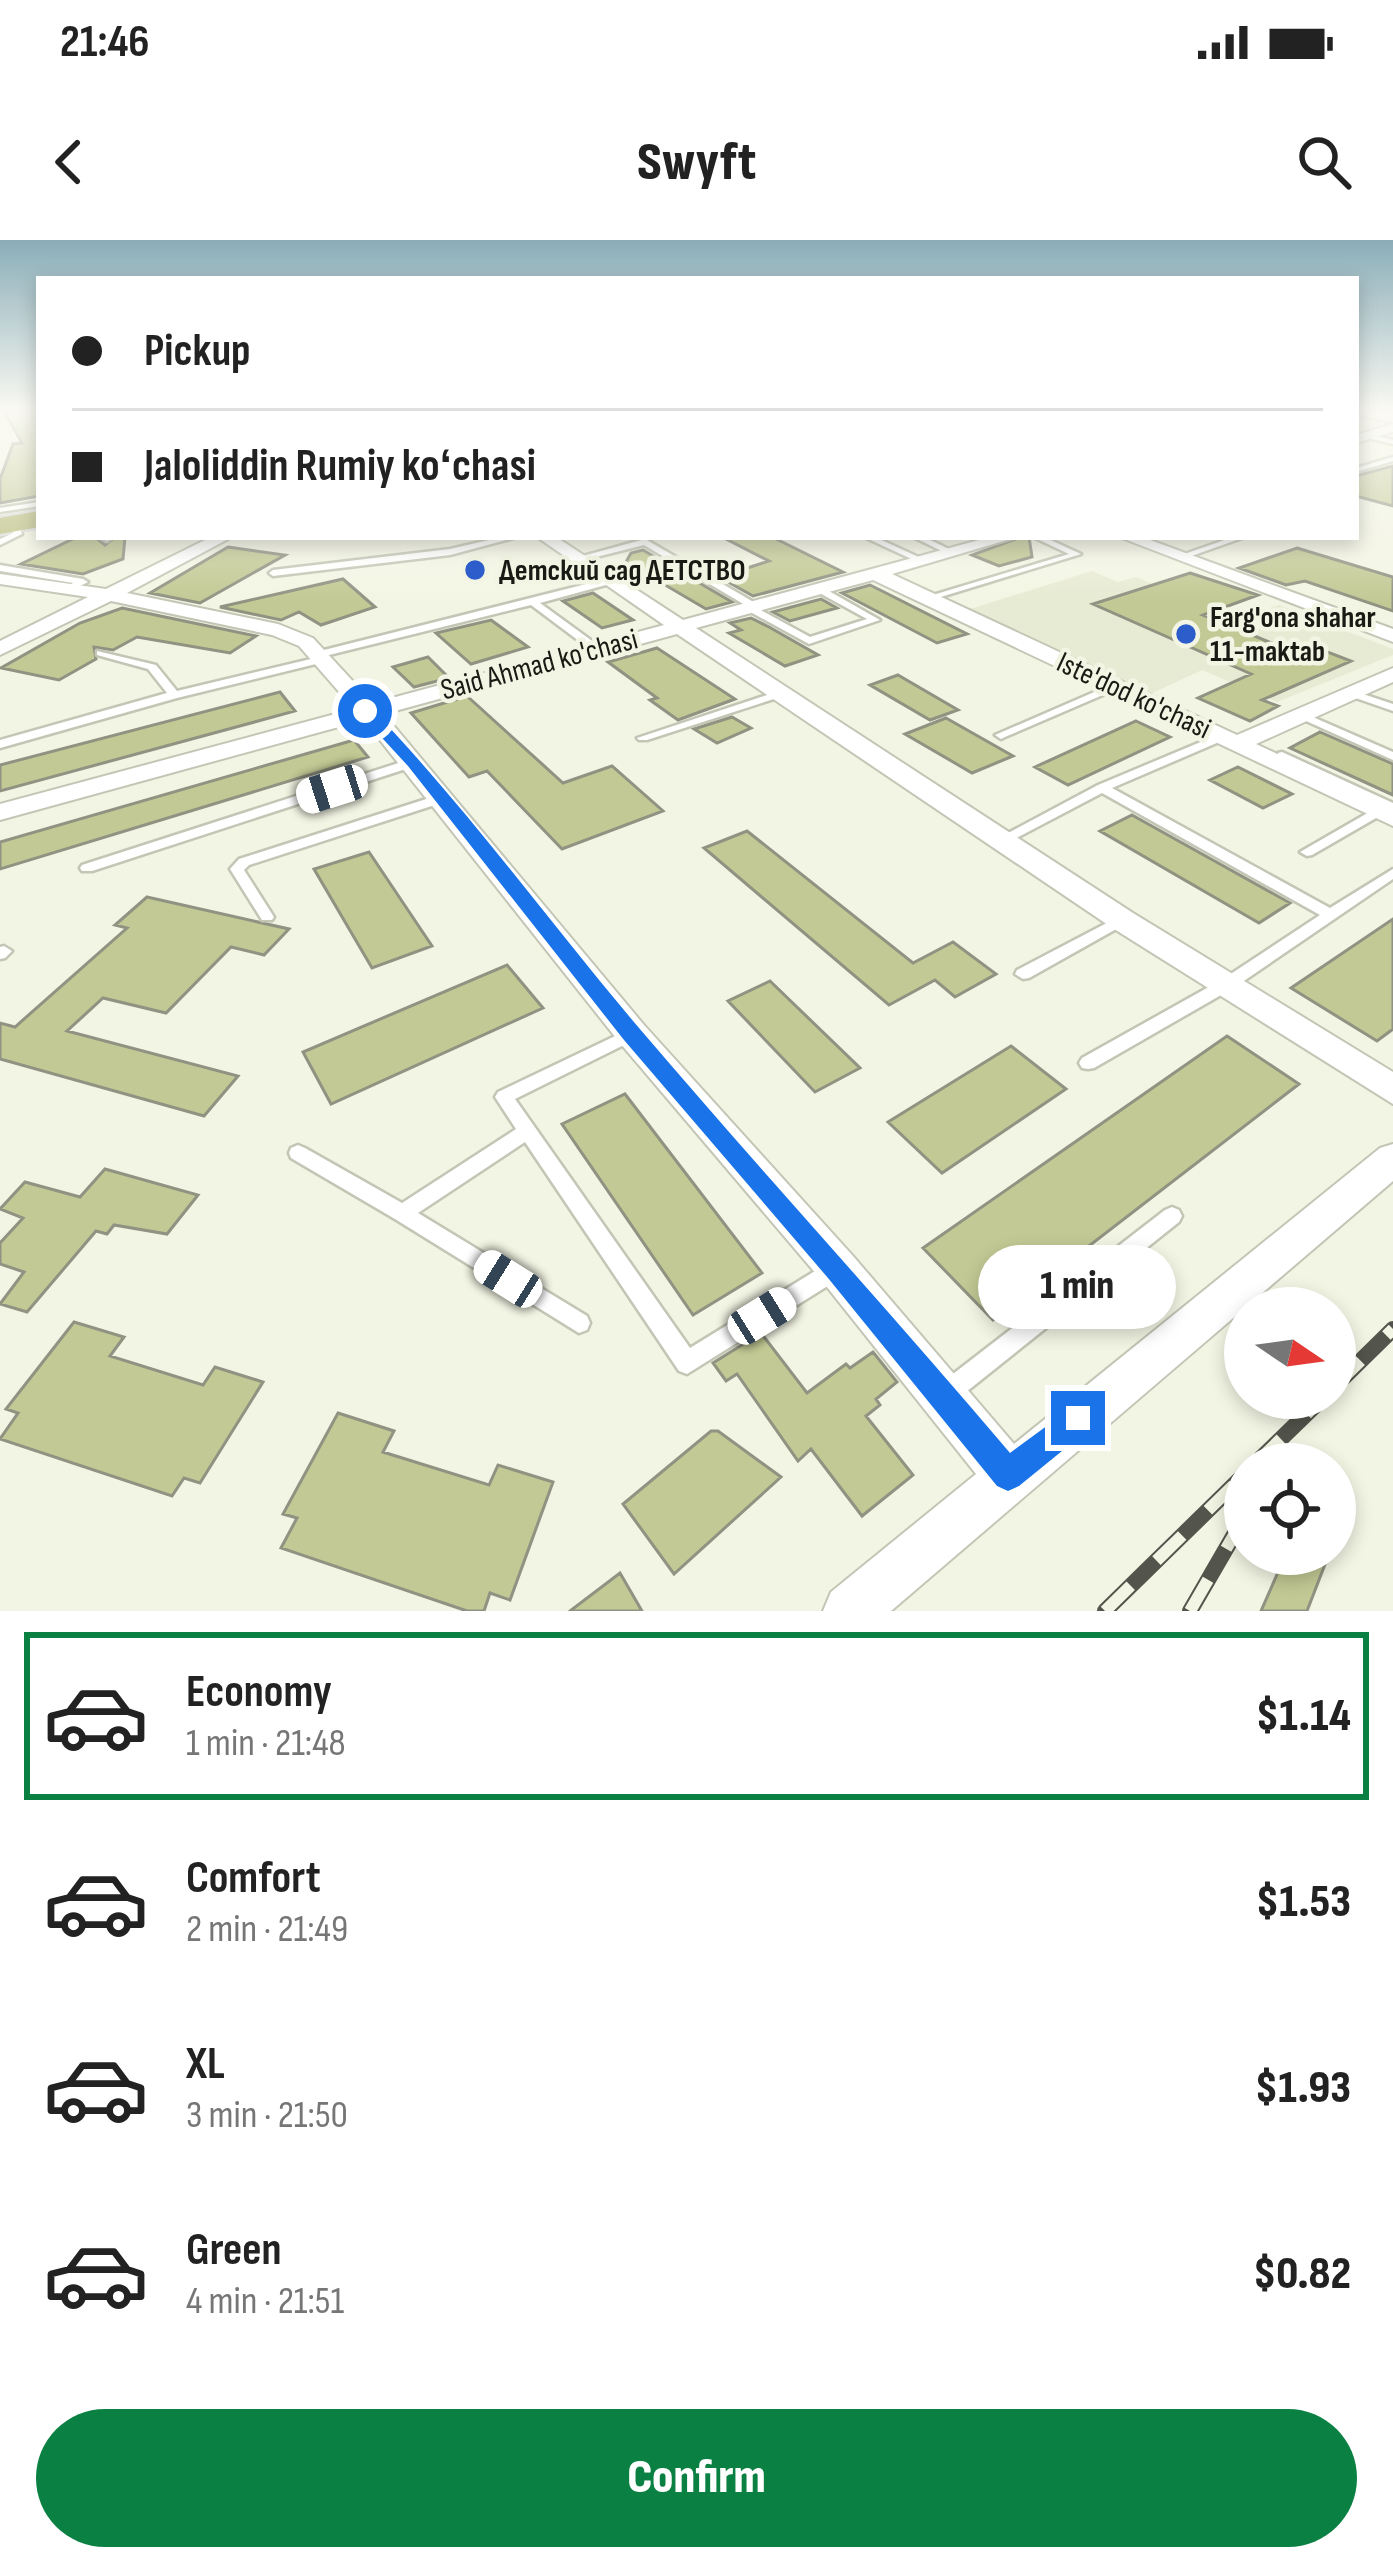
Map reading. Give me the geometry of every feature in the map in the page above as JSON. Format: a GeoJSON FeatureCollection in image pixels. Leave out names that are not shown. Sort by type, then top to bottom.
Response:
{"type":"FeatureCollection","features":[{"type":"Feature","properties":{"kind":"street"},"geometry":{"type":"LineString","coordinates":[[0,649],[218,540]]}},
{"type":"Feature","properties":{"kind":"street"},"geometry":{"type":"LineString","coordinates":[[549,540],[1000,841],[1393,1090]]}},
{"type":"Feature","properties":{"kind":"street","name":"Said Ahmad ko'chasi"},"geometry":{"type":"LineString","coordinates":[[0,812],[999,540]]}},
{"type":"Feature","properties":{"kind":"street"},"geometry":{"type":"LineString","coordinates":[[1138,540],[1393,636]]}},
{"type":"Feature","properties":{"kind":"street","name":"Iste'dod ko'chasi"},"geometry":{"type":"LineString","coordinates":[[874,573],[1388,812]]}},
{"type":"Feature","properties":{"kind":"street"},"geometry":{"type":"LineString","coordinates":[[0,579],[110,595],[278,630],[306,642],[414,762],[632,1034],[838,1269],[1008,1475]]}},
{"type":"Feature","properties":{"kind":"street"},"geometry":{"type":"LineString","coordinates":[[1229,741],[1393,674]]}},
{"type":"Feature","properties":{"kind":"street"},"geometry":{"type":"LineString","coordinates":[[850,1611],[1008,1475],[1393,1160]]}},
{"type":"Feature","properties":{"kind":"lane"},"geometry":{"type":"LineString","coordinates":[[436,540],[450,552]]}},
{"type":"Feature","properties":{"kind":"lane"},"geometry":{"type":"LineString","coordinates":[[273,573],[450,552],[500,540]]}},
{"type":"Feature","properties":{"kind":"lane"},"geometry":{"type":"LineString","coordinates":[[576,559],[641,540],[809,641],[874,620],[817,588]]}},
{"type":"Feature","properties":{"kind":"lane"},"geometry":{"type":"LineString","coordinates":[[875,540],[921,560]]}},
{"type":"Feature","properties":{"kind":"lane"},"geometry":{"type":"LineString","coordinates":[[923,540],[951,553]]}},
{"type":"Feature","properties":{"kind":"lane"},"geometry":{"type":"LineString","coordinates":[[928,598],[1077,554],[1043,540]]}},
{"type":"Feature","properties":{"kind":"lane"},"geometry":{"type":"LineString","coordinates":[[1180,557],[1232,540]]}},
{"type":"Feature","properties":{"kind":"lane"},"geometry":{"type":"LineString","coordinates":[[0,568],[83,582],[68,589]]}},
{"type":"Feature","properties":{"kind":"lane"},"geometry":{"type":"LineString","coordinates":[[0,744],[610,581]]}},
{"type":"Feature","properties":{"kind":"lane"},"geometry":{"type":"LineString","coordinates":[[533,602],[595,648]]}},
{"type":"Feature","properties":{"kind":"lane"},"geometry":{"type":"LineString","coordinates":[[100,653],[152,667],[174,695]]}},
{"type":"Feature","properties":{"kind":"lane"},"geometry":{"type":"LineString","coordinates":[[1001,735],[1115,686]]}},
{"type":"Feature","properties":{"kind":"lane"},"geometry":{"type":"LineString","coordinates":[[1351,693],[1393,709]]}},
{"type":"Feature","properties":{"kind":"lane"},"geometry":{"type":"LineString","coordinates":[[643,738],[779,694]]}},
{"type":"Feature","properties":{"kind":"lane"},"geometry":{"type":"LineString","coordinates":[[1299,714],[1393,756]]}},
{"type":"Feature","properties":{"kind":"lane"},"geometry":{"type":"LineString","coordinates":[[1000,841],[1102,788],[1229,741]]}},
{"type":"Feature","properties":{"kind":"lane"},"geometry":{"type":"LineString","coordinates":[[1282,756],[1388,812]]}},
{"type":"Feature","properties":{"kind":"lane"},"geometry":{"type":"LineString","coordinates":[[87,868],[414,762]]}},
{"type":"Feature","properties":{"kind":"lane"},"geometry":{"type":"LineString","coordinates":[[1102,788],[1329,914]]}},
{"type":"Feature","properties":{"kind":"lane"},"geometry":{"type":"LineString","coordinates":[[267,917],[237,869],[244,862],[442,798]]}},
{"type":"Feature","properties":{"kind":"lane"},"geometry":{"type":"LineString","coordinates":[[1307,852],[1388,812]]}},
{"type":"Feature","properties":{"kind":"lane"},"geometry":{"type":"LineString","coordinates":[[1088,1063],[1229,983],[1393,873]]}},
{"type":"Feature","properties":{"kind":"lane"},"geometry":{"type":"LineString","coordinates":[[1022,974],[1122,920]]}},
{"type":"Feature","properties":{"kind":"lane"},"geometry":{"type":"LineString","coordinates":[[632,1034],[504,1097],[687,1363],[838,1269]]}},
{"type":"Feature","properties":{"kind":"lane"},"geometry":{"type":"LineString","coordinates":[[402,1213],[527,1131]]}},
{"type":"Feature","properties":{"kind":"lane"},"geometry":{"type":"LineString","coordinates":[[298,1153],[579,1322]]}},
{"type":"Feature","properties":{"kind":"lane"},"geometry":{"type":"LineString","coordinates":[[943,1396],[1172,1216]]}},
{"type":"Feature","properties":{"kind":"shaded area","name":"Farg'ona shahar 11-maktab"},"geometry":{"type":"Polygon","coordinates":[[[1092,571],[1118,582],[1136,577],[1234,619],[1279,605],[1393,649],[1393,655],[1277,702],[1202,670],[1148,695],[967,610],[1092,571]]]}},
{"type":"Feature","properties":{"kind":"building"},"geometry":{"type":"Polygon","coordinates":[[[1,475],[36,475],[36,497],[0,503],[1,475]]]}},
{"type":"Feature","properties":{"kind":"building"},"geometry":{"type":"Polygon","coordinates":[[[1359,475],[1393,475],[1393,506],[1359,497],[1359,475]]]}},
{"type":"Feature","properties":{"kind":"building"},"geometry":{"type":"Polygon","coordinates":[[[71,540],[99,540],[105,545],[125,540],[123,559],[83,574],[21,564],[71,540]]]}},
{"type":"Feature","properties":{"kind":"building"},"geometry":{"type":"Polygon","coordinates":[[[728,540],[778,540],[843,572],[753,596],[719,577],[769,561],[728,540]]]}},
{"type":"Feature","properties":{"kind":"building"},"geometry":{"type":"Polygon","coordinates":[[[1013,540],[1029,540],[1032,557],[999,566],[972,555],[1013,540]]]}},
{"type":"Feature","properties":{"kind":"building"},"geometry":{"type":"Polygon","coordinates":[[[228,547],[285,555],[200,603],[150,593],[228,547]]]}},
{"type":"Feature","properties":{"kind":"building"},"geometry":{"type":"Polygon","coordinates":[[[1297,548],[1393,577],[1393,611],[1305,581],[1286,585],[1239,568],[1297,548]]]}},
{"type":"Feature","properties":{"kind":"building"},"geometry":{"type":"Polygon","coordinates":[[[643,550],[732,602],[706,609],[626,562],[631,553],[643,550]]]}},
{"type":"Feature","properties":{"kind":"building"},"geometry":{"type":"Polygon","coordinates":[[[1190,573],[1258,595],[1203,615],[1299,654],[1315,647],[1351,661],[1262,700],[1278,706],[1250,721],[1198,698],[1251,674],[1093,604],[1190,573]]]}},
{"type":"Feature","properties":{"kind":"building"},"geometry":{"type":"Polygon","coordinates":[[[343,579],[375,607],[321,625],[299,612],[281,620],[220,607],[343,579]]]}},
{"type":"Feature","properties":{"kind":"building"},"geometry":{"type":"Polygon","coordinates":[[[870,585],[967,634],[937,643],[842,593],[870,585]]]}},
{"type":"Feature","properties":{"kind":"building"},"geometry":{"type":"Polygon","coordinates":[[[593,593],[633,620],[602,628],[563,601],[593,593]]]}},
{"type":"Feature","properties":{"kind":"building"},"geometry":{"type":"Polygon","coordinates":[[[821,599],[837,608],[790,621],[773,612],[821,599]]]}},
{"type":"Feature","properties":{"kind":"building"},"geometry":{"type":"Polygon","coordinates":[[[122,608],[256,636],[230,653],[137,637],[113,650],[94,647],[96,659],[59,680],[1,668],[80,623],[122,608]]]}},
{"type":"Feature","properties":{"kind":"building"},"geometry":{"type":"Polygon","coordinates":[[[751,618],[818,655],[785,666],[729,633],[741,630],[730,623],[751,618]]]}},
{"type":"Feature","properties":{"kind":"building"},"geometry":{"type":"Polygon","coordinates":[[[491,620],[528,647],[471,664],[436,633],[491,620]]]}},
{"type":"Feature","properties":{"kind":"building"},"geometry":{"type":"Polygon","coordinates":[[[657,648],[735,699],[678,720],[608,662],[657,648]]]}},
{"type":"Feature","properties":{"kind":"building"},"geometry":{"type":"Polygon","coordinates":[[[428,657],[449,678],[414,687],[393,667],[428,657]]]}},
{"type":"Feature","properties":{"kind":"building"},"geometry":{"type":"Polygon","coordinates":[[[898,675],[958,710],[930,720],[870,685],[898,675]]]}},
{"type":"Feature","properties":{"kind":"building"},"geometry":{"type":"Polygon","coordinates":[[[280,692],[295,711],[0,791],[0,765],[280,692]]]}},
{"type":"Feature","properties":{"kind":"building"},"geometry":{"type":"Polygon","coordinates":[[[467,696],[563,783],[612,766],[663,811],[562,849],[487,771],[469,777],[411,713],[467,696]]]}},
{"type":"Feature","properties":{"kind":"building"},"geometry":{"type":"Polygon","coordinates":[[[732,717],[751,728],[717,743],[694,729],[732,717]]]}},
{"type":"Feature","properties":{"kind":"building"},"geometry":{"type":"Polygon","coordinates":[[[946,718],[1013,756],[972,773],[905,734],[946,718]]]}},
{"type":"Feature","properties":{"kind":"building"},"geometry":{"type":"Polygon","coordinates":[[[1136,721],[1170,737],[1068,785],[1035,767],[1136,721]]]}},
{"type":"Feature","properties":{"kind":"building"},"geometry":{"type":"Polygon","coordinates":[[[1320,732],[1393,764],[1393,795],[1290,748],[1320,732]]]}},
{"type":"Feature","properties":{"kind":"building"},"geometry":{"type":"Polygon","coordinates":[[[354,740],[368,757],[0,869],[0,842],[354,740]]]}},
{"type":"Feature","properties":{"kind":"building"},"geometry":{"type":"Polygon","coordinates":[[[1238,767],[1292,794],[1263,808],[1210,780],[1238,767]]]}},
{"type":"Feature","properties":{"kind":"building"},"geometry":{"type":"Polygon","coordinates":[[[1132,815],[1290,903],[1259,923],[1100,831],[1132,815]]]}},
{"type":"Feature","properties":{"kind":"building"},"geometry":{"type":"Polygon","coordinates":[[[747,831],[913,963],[953,942],[996,974],[955,997],[935,980],[889,1005],[704,848],[747,831]]]}},
{"type":"Feature","properties":{"kind":"building"},"geometry":{"type":"Polygon","coordinates":[[[369,852],[432,946],[372,968],[314,869],[369,852]]]}},
{"type":"Feature","properties":{"kind":"building"},"geometry":{"type":"Polygon","coordinates":[[[147,897],[289,929],[264,955],[231,947],[166,1013],[103,998],[67,1031],[238,1076],[204,1116],[0,1059],[0,1023],[15,1027],[127,928],[115,925],[147,897]]]}},
{"type":"Feature","properties":{"kind":"building"},"geometry":{"type":"Polygon","coordinates":[[[1393,919],[1393,1029],[1377,1041],[1291,988],[1393,919]]]}},
{"type":"Feature","properties":{"kind":"building"},"geometry":{"type":"Polygon","coordinates":[[[507,965],[543,1008],[331,1104],[303,1052],[507,965]]]}},
{"type":"Feature","properties":{"kind":"building"},"geometry":{"type":"Polygon","coordinates":[[[770,981],[860,1068],[815,1092],[728,1001],[770,981]]]}},
{"type":"Feature","properties":{"kind":"building"},"geometry":{"type":"Polygon","coordinates":[[[1227,1036],[1299,1084],[993,1320],[923,1248],[1227,1036]]]}},
{"type":"Feature","properties":{"kind":"building"},"geometry":{"type":"Polygon","coordinates":[[[1011,1046],[1066,1089],[942,1173],[888,1122],[1011,1046]]]}},
{"type":"Feature","properties":{"kind":"building"},"geometry":{"type":"Polygon","coordinates":[[[625,1094],[762,1273],[693,1315],[562,1124],[625,1094]]]}},
{"type":"Feature","properties":{"kind":"building"},"geometry":{"type":"Polygon","coordinates":[[[105,1169],[198,1195],[167,1234],[114,1225],[107,1234],[96,1231],[27,1312],[0,1304],[24,1272],[0,1264],[0,1243],[23,1218],[0,1209],[25,1182],[80,1197],[105,1169]]]}},
{"type":"Feature","properties":{"kind":"building"},"geometry":{"type":"Polygon","coordinates":[[[74,1322],[124,1337],[110,1356],[203,1385],[215,1367],[263,1382],[200,1483],[184,1478],[172,1496],[0,1439],[18,1413],[6,1409],[74,1322]]]}},
{"type":"Feature","properties":{"kind":"building"},"geometry":{"type":"Polygon","coordinates":[[[761,1333],[807,1393],[846,1364],[850,1368],[873,1352],[897,1382],[876,1399],[880,1405],[866,1416],[913,1475],[862,1516],[811,1449],[798,1461],[737,1374],[726,1381],[713,1363],[761,1333]]]}},
{"type":"Feature","properties":{"kind":"building"},"geometry":{"type":"Polygon","coordinates":[[[338,1413],[394,1431],[383,1452],[489,1485],[498,1465],[553,1482],[510,1600],[490,1593],[484,1611],[467,1611],[281,1548],[297,1518],[283,1514],[338,1413]]]}},
{"type":"Feature","properties":{"kind":"building"},"geometry":{"type":"Polygon","coordinates":[[[711,1431],[718,1431],[781,1477],[674,1574],[623,1504],[711,1431]]]}},
{"type":"Feature","properties":{"kind":"building"},"geometry":{"type":"Polygon","coordinates":[[[620,1573],[642,1611],[570,1611],[620,1573]]]}},
{"type":"Feature","properties":{"kind":"building"},"geometry":{"type":"Polygon","coordinates":[[[1277,1575],[1321,1575],[1307,1611],[1261,1611],[1277,1575]]]}},
{"type":"Feature","properties":{"kind":"railway"},"geometry":{"type":"LineString","coordinates":[[1356,1365],[1393,1329]]}},
{"type":"Feature","properties":{"kind":"railway"},"geometry":{"type":"LineString","coordinates":[[1277,1443],[1301,1419]]}},
{"type":"Feature","properties":{"kind":"railway"},"geometry":{"type":"LineString","coordinates":[[1105,1611],[1224,1495]]}},
{"type":"Feature","properties":{"kind":"railway"},"geometry":{"type":"LineString","coordinates":[[1190,1611],[1224,1552]]}},
{"type":"Feature","properties":{"kind":"place","name":"Детский сад ДЕТСТВО"},"geometry":{"type":"Point","coordinates":[475,570]}},
{"type":"Feature","properties":{"kind":"place","name":"Farg'ona shahar 11-maktab"},"geometry":{"type":"Point","coordinates":[1186,634]}},
{"type":"Feature","properties":{"kind":"route"},"geometry":{"type":"LineString","coordinates":[[365,711],[414,762],[632,1034],[838,1269],[1008,1475],[1078,1418]]}}]}
